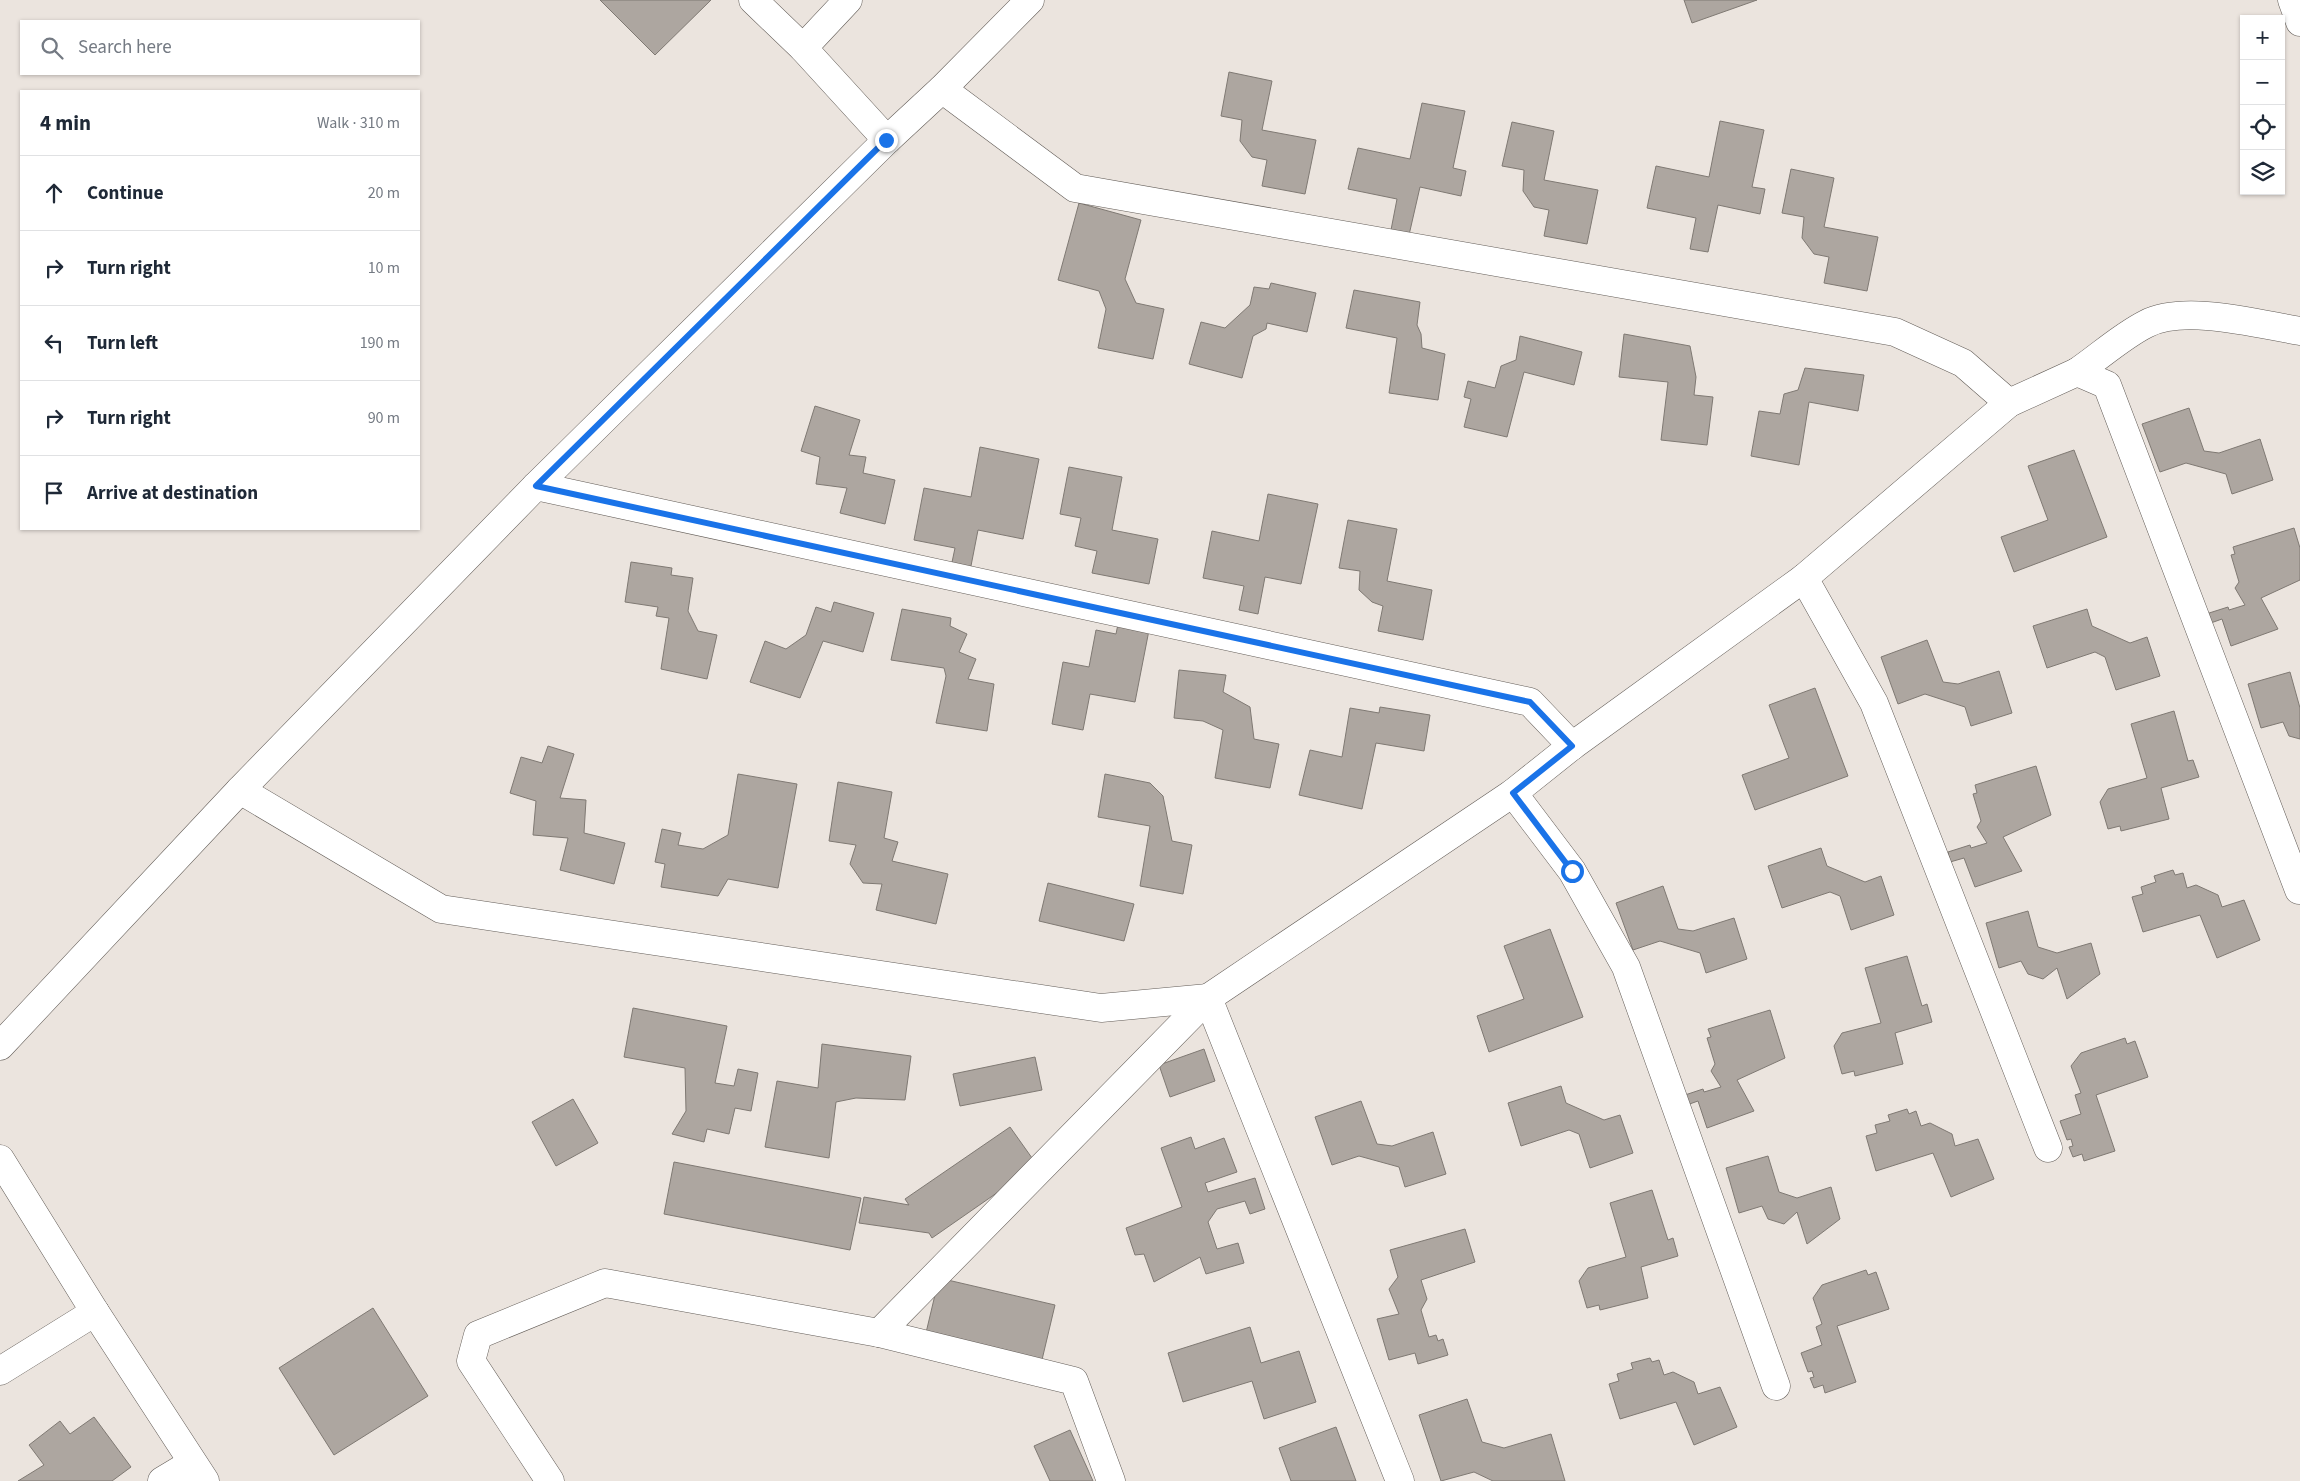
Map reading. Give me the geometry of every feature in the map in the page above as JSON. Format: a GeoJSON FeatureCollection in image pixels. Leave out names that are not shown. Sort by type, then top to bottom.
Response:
{"type":"FeatureCollection","features":[{"type":"Feature","properties":{"kind":"street"},"geometry":{"type":"LineString","coordinates":[[753,0],[803,48],[886,140]]}},
{"type":"Feature","properties":{"kind":"street"},"geometry":{"type":"LineString","coordinates":[[803,48],[848,0]]}},
{"type":"Feature","properties":{"kind":"street"},"geometry":{"type":"LineString","coordinates":[[0,1046],[240,790],[536,486],[886,140],[942,89],[1030,0]]}},
{"type":"Feature","properties":{"kind":"street"},"geometry":{"type":"LineString","coordinates":[[2292,0],[2300,22]]}},
{"type":"Feature","properties":{"kind":"street"},"geometry":{"type":"LineString","coordinates":[[942,89],[1075,188],[1895,332],[1963,363],[2009,404]]}},
{"type":"Feature","properties":{"kind":"street"},"geometry":{"type":"LineString","coordinates":[[879,1333],[1208,998],[1513,793],[1572,746],[1804,578],[2009,404],[2077,372],[2146,324],[2169,315],[2201,315],[2300,331]]}},
{"type":"Feature","properties":{"kind":"street"},"geometry":{"type":"LineString","coordinates":[[2077,372],[2108,385],[2299,890]]}},
{"type":"Feature","properties":{"kind":"street"},"geometry":{"type":"LineString","coordinates":[[536,486],[1530,702],[1572,746]]}},
{"type":"Feature","properties":{"kind":"street"},"geometry":{"type":"LineString","coordinates":[[1804,578],[1874,703],[2048,1148]]}},
{"type":"Feature","properties":{"kind":"street"},"geometry":{"type":"LineString","coordinates":[[240,790],[441,910],[1101,1008],[1208,998]]}},
{"type":"Feature","properties":{"kind":"street"},"geometry":{"type":"LineString","coordinates":[[1513,793],[1572,871],[1626,968],[1776,1386]]}},
{"type":"Feature","properties":{"kind":"street"},"geometry":{"type":"LineString","coordinates":[[1208,998],[1400,1481]]}},
{"type":"Feature","properties":{"kind":"street"},"geometry":{"type":"LineString","coordinates":[[0,1159],[95,1312],[199,1472],[162,1481]]}},
{"type":"Feature","properties":{"kind":"street"},"geometry":{"type":"LineString","coordinates":[[550,1481],[471,1361],[478,1335],[605,1283],[879,1333],[1074,1380],[1112,1481]]}},
{"type":"Feature","properties":{"kind":"street"},"geometry":{"type":"LineString","coordinates":[[0,1371],[95,1312]]}},
{"type":"Feature","properties":{"kind":"building"},"geometry":{"type":"Polygon","coordinates":[[[600,0],[711,0],[655,55],[600,0]]]}},
{"type":"Feature","properties":{"kind":"building"},"geometry":{"type":"Polygon","coordinates":[[[1684,0],[1757,0],[1692,23],[1684,0]]]}},
{"type":"Feature","properties":{"kind":"building"},"geometry":{"type":"Polygon","coordinates":[[[1229,72],[1272,81],[1262,130],[1316,140],[1305,194],[1262,186],[1267,160],[1252,157],[1240,141],[1242,120],[1221,116],[1229,72]]]}},
{"type":"Feature","properties":{"kind":"building"},"geometry":{"type":"Polygon","coordinates":[[[1422,103],[1465,111],[1453,168],[1466,171],[1461,196],[1420,187],[1409,235],[1391,230],[1397,199],[1348,189],[1358,148],[1410,159],[1422,103]]]}},
{"type":"Feature","properties":{"kind":"building"},"geometry":{"type":"Polygon","coordinates":[[[1720,121],[1764,130],[1752,187],[1765,189],[1760,214],[1718,205],[1708,252],[1690,249],[1696,218],[1647,208],[1656,166],[1709,177],[1720,121]]]}},
{"type":"Feature","properties":{"kind":"building"},"geometry":{"type":"Polygon","coordinates":[[[1512,122],[1554,131],[1544,180],[1598,190],[1587,244],[1544,236],[1549,210],[1534,207],[1523,191],[1524,170],[1502,166],[1512,122]]]}},
{"type":"Feature","properties":{"kind":"building"},"geometry":{"type":"Polygon","coordinates":[[[1791,169],[1834,178],[1824,227],[1878,237],[1867,291],[1824,283],[1829,257],[1814,254],[1802,238],[1804,217],[1782,213],[1791,169]]]}},
{"type":"Feature","properties":{"kind":"building"},"geometry":{"type":"Polygon","coordinates":[[[1079,203],[1141,220],[1125,279],[1136,303],[1164,309],[1153,359],[1098,348],[1106,309],[1099,291],[1058,280],[1079,203]]]}},
{"type":"Feature","properties":{"kind":"building"},"geometry":{"type":"Polygon","coordinates":[[[1271,283],[1316,293],[1307,332],[1267,323],[1266,329],[1253,336],[1242,378],[1189,364],[1201,322],[1225,328],[1250,305],[1254,287],[1269,289],[1271,283]]]}},
{"type":"Feature","properties":{"kind":"building"},"geometry":{"type":"Polygon","coordinates":[[[1354,290],[1420,302],[1417,325],[1421,334],[1422,348],[1445,354],[1438,400],[1389,393],[1397,338],[1346,328],[1354,290]]]}},
{"type":"Feature","properties":{"kind":"building"},"geometry":{"type":"Polygon","coordinates":[[[1624,334],[1690,346],[1696,377],[1694,395],[1713,397],[1707,445],[1661,440],[1668,382],[1619,377],[1624,334]]]}},
{"type":"Feature","properties":{"kind":"building"},"geometry":{"type":"Polygon","coordinates":[[[1520,336],[1582,352],[1574,385],[1524,372],[1507,437],[1464,427],[1471,399],[1464,397],[1468,381],[1495,388],[1501,366],[1516,360],[1520,336]]]}},
{"type":"Feature","properties":{"kind":"building"},"geometry":{"type":"Polygon","coordinates":[[[1805,368],[1864,375],[1858,411],[1809,402],[1799,465],[1751,456],[1759,411],[1780,414],[1784,394],[1798,390],[1805,368]]]}},
{"type":"Feature","properties":{"kind":"building"},"geometry":{"type":"Polygon","coordinates":[[[815,406],[860,420],[849,455],[866,457],[863,473],[895,480],[885,524],[840,513],[847,488],[816,484],[820,457],[801,451],[815,406]]]}},
{"type":"Feature","properties":{"kind":"building"},"geometry":{"type":"Polygon","coordinates":[[[2189,408],[2204,451],[2219,453],[2260,439],[2273,480],[2232,494],[2226,474],[2186,463],[2160,472],[2142,424],[2189,408]]]}},
{"type":"Feature","properties":{"kind":"building"},"geometry":{"type":"Polygon","coordinates":[[[980,447],[1039,459],[1023,539],[978,530],[970,571],[951,567],[955,548],[914,540],[924,488],[971,497],[980,447]]]}},
{"type":"Feature","properties":{"kind":"building"},"geometry":{"type":"Polygon","coordinates":[[[2074,450],[2107,537],[2014,572],[2001,537],[2048,520],[2028,466],[2074,450]]]}},
{"type":"Feature","properties":{"kind":"building"},"geometry":{"type":"Polygon","coordinates":[[[1069,467],[1122,477],[1112,530],[1158,539],[1149,584],[1092,573],[1097,551],[1075,546],[1081,518],[1060,514],[1069,467]]]}},
{"type":"Feature","properties":{"kind":"building"},"geometry":{"type":"Polygon","coordinates":[[[1268,494],[1318,504],[1301,584],[1265,577],[1258,614],[1239,610],[1244,586],[1203,578],[1212,531],[1259,541],[1268,494]]]}},
{"type":"Feature","properties":{"kind":"building"},"geometry":{"type":"Polygon","coordinates":[[[1348,520],[1397,529],[1387,581],[1432,590],[1423,640],[1378,631],[1383,606],[1372,602],[1359,590],[1360,571],[1339,568],[1348,520]]]}},
{"type":"Feature","properties":{"kind":"building"},"geometry":{"type":"Polygon","coordinates":[[[2294,528],[2300,548],[2300,580],[2261,598],[2278,629],[2231,646],[2222,619],[2208,624],[2206,614],[2228,607],[2229,610],[2245,605],[2235,588],[2239,582],[2231,555],[2235,554],[2233,547],[2294,528]]]}},
{"type":"Feature","properties":{"kind":"building"},"geometry":{"type":"Polygon","coordinates":[[[631,562],[672,568],[671,575],[693,578],[688,611],[698,631],[717,635],[707,679],[661,669],[669,618],[656,616],[658,607],[625,602],[631,562]]]}},
{"type":"Feature","properties":{"kind":"building"},"geometry":{"type":"Polygon","coordinates":[[[834,602],[874,613],[863,652],[823,641],[800,698],[750,682],[765,641],[786,649],[806,635],[816,607],[831,612],[834,602]]]}},
{"type":"Feature","properties":{"kind":"building"},"geometry":{"type":"Polygon","coordinates":[[[902,609],[951,618],[950,626],[967,634],[959,652],[976,659],[968,679],[994,684],[987,731],[936,723],[946,676],[944,668],[891,660],[902,609]]]}},
{"type":"Feature","properties":{"kind":"building"},"geometry":{"type":"Polygon","coordinates":[[[2087,609],[2092,626],[2130,643],[2147,637],[2160,676],[2116,690],[2105,657],[2095,652],[2047,668],[2033,626],[2087,609]]]}},
{"type":"Feature","properties":{"kind":"building"},"geometry":{"type":"Polygon","coordinates":[[[1119,619],[1150,625],[1135,702],[1090,694],[1083,730],[1052,724],[1063,662],[1089,667],[1096,630],[1116,634],[1119,619]]]}},
{"type":"Feature","properties":{"kind":"building"},"geometry":{"type":"Polygon","coordinates":[[[1927,640],[1943,682],[1958,684],[1999,671],[2012,713],[1971,726],[1965,707],[1925,694],[1898,704],[1881,657],[1927,640]]]}},
{"type":"Feature","properties":{"kind":"building"},"geometry":{"type":"Polygon","coordinates":[[[1179,670],[1226,675],[1223,692],[1250,707],[1254,739],[1279,744],[1270,788],[1215,778],[1223,730],[1203,721],[1174,718],[1179,670]]]}},
{"type":"Feature","properties":{"kind":"building"},"geometry":{"type":"Polygon","coordinates":[[[2290,672],[2300,708],[2300,739],[2289,736],[2283,722],[2261,728],[2248,684],[2290,672]]]}},
{"type":"Feature","properties":{"kind":"building"},"geometry":{"type":"Polygon","coordinates":[[[1815,688],[1848,776],[1755,810],[1742,775],[1789,758],[1769,705],[1815,688]]]}},
{"type":"Feature","properties":{"kind":"building"},"geometry":{"type":"Polygon","coordinates":[[[1380,707],[1430,715],[1424,751],[1376,743],[1362,809],[1299,795],[1310,750],[1342,757],[1350,708],[1379,713],[1380,707]]]}},
{"type":"Feature","properties":{"kind":"building"},"geometry":{"type":"Polygon","coordinates":[[[2174,711],[2188,761],[2193,760],[2199,777],[2161,788],[2169,819],[2121,831],[2120,826],[2108,829],[2100,802],[2108,789],[2147,778],[2131,724],[2174,711]]]}},
{"type":"Feature","properties":{"kind":"building"},"geometry":{"type":"Polygon","coordinates":[[[548,746],[574,754],[560,798],[586,800],[584,833],[625,843],[614,884],[560,870],[568,838],[533,835],[536,801],[510,793],[521,757],[542,763],[548,746]]]}},
{"type":"Feature","properties":{"kind":"building"},"geometry":{"type":"Polygon","coordinates":[[[2036,766],[2051,815],[2003,837],[2022,871],[1975,887],[1964,858],[1950,862],[1948,852],[1970,845],[1971,848],[1987,843],[1977,827],[1981,821],[1973,794],[1977,793],[1975,785],[2036,766]]]}},
{"type":"Feature","properties":{"kind":"building"},"geometry":{"type":"Polygon","coordinates":[[[738,774],[797,784],[778,888],[728,879],[718,896],[661,887],[665,864],[655,862],[662,829],[681,833],[678,845],[703,849],[728,835],[738,774]]]}},
{"type":"Feature","properties":{"kind":"building"},"geometry":{"type":"Polygon","coordinates":[[[1105,774],[1150,783],[1163,796],[1172,841],[1192,845],[1183,894],[1140,886],[1150,826],[1098,817],[1105,774]]]}},
{"type":"Feature","properties":{"kind":"building"},"geometry":{"type":"Polygon","coordinates":[[[838,782],[892,792],[884,838],[898,842],[892,861],[948,874],[936,924],[876,910],[882,884],[863,883],[850,864],[856,845],[829,841],[838,782]]]}},
{"type":"Feature","properties":{"kind":"building"},"geometry":{"type":"Polygon","coordinates":[[[1821,848],[1827,866],[1865,882],[1881,876],[1894,915],[1851,930],[1840,896],[1830,892],[1782,908],[1768,866],[1821,848]]]}},
{"type":"Feature","properties":{"kind":"building"},"geometry":{"type":"Polygon","coordinates":[[[2173,870],[2175,875],[2183,873],[2187,888],[2196,885],[2218,895],[2222,907],[2244,900],[2260,940],[2217,958],[2200,915],[2143,932],[2132,897],[2143,894],[2141,887],[2156,882],[2154,876],[2173,870]]]}},
{"type":"Feature","properties":{"kind":"building"},"geometry":{"type":"Polygon","coordinates":[[[1048,883],[1134,904],[1124,941],[1039,921],[1048,883]]]}},
{"type":"Feature","properties":{"kind":"building"},"geometry":{"type":"Polygon","coordinates":[[[1663,886],[1678,929],[1693,931],[1734,918],[1747,959],[1706,973],[1700,953],[1660,941],[1633,950],[1616,903],[1663,886]]]}},
{"type":"Feature","properties":{"kind":"building"},"geometry":{"type":"Polygon","coordinates":[[[2028,911],[2038,947],[2057,953],[2091,943],[2100,974],[2067,999],[2057,968],[2043,979],[2028,974],[2021,961],[1999,968],[1986,923],[2028,911]]]}},
{"type":"Feature","properties":{"kind":"building"},"geometry":{"type":"Polygon","coordinates":[[[1550,929],[1583,1017],[1489,1052],[1477,1016],[1524,999],[1504,946],[1550,929]]]}},
{"type":"Feature","properties":{"kind":"building"},"geometry":{"type":"Polygon","coordinates":[[[1907,956],[1922,1006],[1927,1004],[1932,1022],[1895,1033],[1903,1064],[1855,1076],[1854,1071],[1842,1074],[1834,1046],[1842,1033],[1881,1023],[1865,968],[1907,956]]]}},
{"type":"Feature","properties":{"kind":"building"},"geometry":{"type":"Polygon","coordinates":[[[633,1008],[727,1026],[715,1083],[734,1086],[738,1069],[758,1073],[751,1111],[735,1108],[729,1134],[707,1129],[704,1142],[672,1134],[686,1111],[685,1068],[624,1057],[633,1008]]]}},
{"type":"Feature","properties":{"kind":"building"},"geometry":{"type":"Polygon","coordinates":[[[1770,1010],[1785,1058],[1737,1080],[1754,1111],[1707,1128],[1698,1101],[1684,1106],[1682,1096],[1703,1089],[1704,1092],[1721,1087],[1711,1071],[1715,1064],[1707,1038],[1711,1037],[1708,1029],[1770,1010]]]}},
{"type":"Feature","properties":{"kind":"building"},"geometry":{"type":"Polygon","coordinates":[[[2125,1038],[2127,1044],[2135,1041],[2148,1077],[2096,1095],[2115,1151],[2084,1161],[2082,1154],[2073,1157],[2069,1147],[2073,1146],[2071,1139],[2067,1140],[2060,1121],[2081,1114],[2075,1095],[2081,1093],[2071,1066],[2081,1053],[2125,1038]]]}},
{"type":"Feature","properties":{"kind":"building"},"geometry":{"type":"Polygon","coordinates":[[[822,1044],[911,1056],[905,1100],[856,1098],[836,1102],[829,1158],[765,1147],[777,1081],[818,1088],[822,1044]]]}},
{"type":"Feature","properties":{"kind":"building"},"geometry":{"type":"Polygon","coordinates":[[[1204,1049],[1215,1081],[1170,1097],[1159,1065],[1204,1049]]]}},
{"type":"Feature","properties":{"kind":"building"},"geometry":{"type":"Polygon","coordinates":[[[1035,1057],[1042,1090],[960,1106],[953,1074],[1035,1057]]]}},
{"type":"Feature","properties":{"kind":"building"},"geometry":{"type":"Polygon","coordinates":[[[1561,1086],[1566,1103],[1604,1120],[1620,1115],[1633,1153],[1590,1168],[1579,1134],[1569,1130],[1521,1146],[1508,1103],[1561,1086]]]}},
{"type":"Feature","properties":{"kind":"building"},"geometry":{"type":"Polygon","coordinates":[[[573,1099],[598,1143],[556,1166],[532,1122],[573,1099]]]}},
{"type":"Feature","properties":{"kind":"building"},"geometry":{"type":"Polygon","coordinates":[[[1361,1101],[1377,1144],[1392,1146],[1433,1132],[1446,1174],[1405,1187],[1399,1167],[1359,1156],[1332,1165],[1315,1117],[1361,1101]]]}},
{"type":"Feature","properties":{"kind":"building"},"geometry":{"type":"Polygon","coordinates":[[[1907,1109],[1909,1114],[1916,1111],[1921,1126],[1930,1123],[1952,1134],[1955,1146],[1978,1139],[1994,1179],[1951,1197],[1933,1153],[1876,1171],[1866,1136],[1877,1133],[1875,1125],[1890,1121],[1888,1115],[1907,1109]]]}},
{"type":"Feature","properties":{"kind":"building"},"geometry":{"type":"Polygon","coordinates":[[[1010,1127],[1037,1165],[932,1238],[929,1233],[859,1223],[864,1197],[909,1205],[905,1199],[1010,1127]]]}},
{"type":"Feature","properties":{"kind":"building"},"geometry":{"type":"Polygon","coordinates":[[[1191,1137],[1195,1149],[1224,1138],[1237,1172],[1205,1183],[1208,1192],[1255,1178],[1265,1209],[1250,1214],[1245,1201],[1217,1209],[1208,1222],[1217,1249],[1238,1243],[1244,1263],[1206,1274],[1200,1257],[1154,1282],[1144,1254],[1135,1255],[1126,1228],[1182,1207],[1161,1148],[1191,1137]]]}},
{"type":"Feature","properties":{"kind":"building"},"geometry":{"type":"Polygon","coordinates":[[[1768,1156],[1779,1192],[1797,1198],[1831,1187],[1840,1219],[1807,1244],[1797,1212],[1784,1224],[1768,1219],[1762,1206],[1739,1213],[1726,1168],[1768,1156]]]}},
{"type":"Feature","properties":{"kind":"building"},"geometry":{"type":"Polygon","coordinates":[[[674,1162],[861,1198],[850,1250],[664,1214],[674,1162]]]}},
{"type":"Feature","properties":{"kind":"building"},"geometry":{"type":"Polygon","coordinates":[[[1652,1190],[1668,1240],[1673,1238],[1678,1256],[1641,1267],[1648,1298],[1600,1310],[1599,1305],[1587,1308],[1579,1281],[1588,1268],[1626,1257],[1610,1203],[1652,1190]]]}},
{"type":"Feature","properties":{"kind":"building"},"geometry":{"type":"Polygon","coordinates":[[[1465,1229],[1475,1262],[1421,1280],[1427,1299],[1421,1310],[1429,1337],[1436,1335],[1438,1341],[1443,1339],[1448,1355],[1418,1364],[1415,1353],[1389,1360],[1377,1319],[1399,1314],[1389,1289],[1398,1277],[1390,1250],[1465,1229]]]}},
{"type":"Feature","properties":{"kind":"building"},"geometry":{"type":"Polygon","coordinates":[[[1866,1270],[1868,1275],[1876,1272],[1889,1309],[1837,1326],[1856,1382],[1825,1393],[1823,1385],[1814,1388],[1810,1378],[1814,1377],[1812,1371],[1808,1372],[1801,1353],[1822,1345],[1816,1327],[1822,1324],[1813,1298],[1822,1285],[1866,1270]]]}},
{"type":"Feature","properties":{"kind":"building"},"geometry":{"type":"Polygon","coordinates":[[[939,1278],[1055,1305],[1041,1364],[925,1337],[939,1278]]]}},
{"type":"Feature","properties":{"kind":"building"},"geometry":{"type":"Polygon","coordinates":[[[373,1308],[428,1396],[334,1455],[279,1368],[373,1308]]]}},
{"type":"Feature","properties":{"kind":"building"},"geometry":{"type":"Polygon","coordinates":[[[1250,1327],[1261,1363],[1299,1351],[1316,1402],[1264,1419],[1252,1381],[1183,1402],[1168,1353],[1250,1327]]]}},
{"type":"Feature","properties":{"kind":"building"},"geometry":{"type":"Polygon","coordinates":[[[1650,1358],[1652,1362],[1659,1360],[1664,1375],[1673,1372],[1694,1382],[1698,1394],[1720,1387],[1737,1427],[1694,1445],[1676,1402],[1620,1419],[1609,1384],[1619,1381],[1617,1374],[1633,1369],[1631,1363],[1650,1358]]]}},
{"type":"Feature","properties":{"kind":"building"},"geometry":{"type":"Polygon","coordinates":[[[1467,1399],[1482,1442],[1504,1448],[1551,1434],[1565,1481],[1493,1481],[1474,1472],[1441,1481],[1419,1415],[1467,1399]]]}},
{"type":"Feature","properties":{"kind":"building"},"geometry":{"type":"Polygon","coordinates":[[[94,1417],[131,1467],[112,1481],[18,1481],[44,1465],[29,1445],[60,1421],[70,1434],[94,1417]]]}},
{"type":"Feature","properties":{"kind":"building"},"geometry":{"type":"Polygon","coordinates":[[[1336,1427],[1356,1481],[1291,1481],[1279,1448],[1336,1427]]]}},
{"type":"Feature","properties":{"kind":"building"},"geometry":{"type":"Polygon","coordinates":[[[1070,1430],[1093,1481],[1050,1481],[1034,1446],[1070,1430]]]}},
{"type":"Feature","properties":{"kind":"route"},"geometry":{"type":"LineString","coordinates":[[886,140],[536,486],[1530,702],[1572,746],[1513,793],[1572,871]]}}]}
